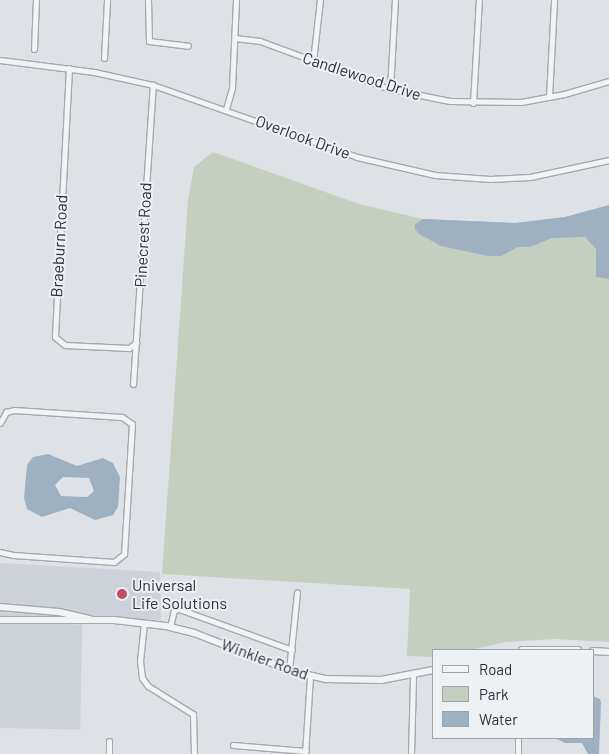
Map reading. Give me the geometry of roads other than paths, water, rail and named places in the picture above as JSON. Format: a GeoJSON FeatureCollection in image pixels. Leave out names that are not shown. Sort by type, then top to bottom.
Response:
{"type":"FeatureCollection","features":[{"type":"Feature","properties":{"kind":"street"},"geometry":{"type":"LineString","coordinates":[[34,49],[36,0]]}},
{"type":"Feature","properties":{"kind":"street"},"geometry":{"type":"LineString","coordinates":[[104,58],[107,0]]}},
{"type":"Feature","properties":{"kind":"street"},"geometry":{"type":"LineString","coordinates":[[148,0],[149,41],[188,46]]}},
{"type":"Feature","properties":{"kind":"street"},"geometry":{"type":"LineString","coordinates":[[226,109],[231,94],[236,0]]}},
{"type":"Feature","properties":{"kind":"street"},"geometry":{"type":"LineString","coordinates":[[313,61],[320,0]]}},
{"type":"Feature","properties":{"kind":"street"},"geometry":{"type":"LineString","coordinates":[[390,88],[396,0]]}},
{"type":"Feature","properties":{"kind":"street"},"geometry":{"type":"LineString","coordinates":[[473,103],[479,0]]}},
{"type":"Feature","properties":{"kind":"street"},"geometry":{"type":"LineString","coordinates":[[549,98],[554,0]]}},
{"type":"Feature","properties":{"kind":"street","name":"Candlewood Drive"},"geometry":{"type":"LineString","coordinates":[[234,38],[252,39],[390,88],[429,98],[473,103],[549,98],[609,81]]}},
{"type":"Feature","properties":{"kind":"street","name":"Overlook Drive"},"geometry":{"type":"LineString","coordinates":[[0,60],[69,68],[153,85],[226,109],[366,160],[435,175],[490,179],[530,177],[609,160]]}},
{"type":"Feature","properties":{"kind":"street","name":"Braeburn Road"},"geometry":{"type":"LineString","coordinates":[[69,68],[55,337],[65,345],[129,348],[136,343]]}},
{"type":"Feature","properties":{"kind":"street","name":"Pinecrest Road"},"geometry":{"type":"LineString","coordinates":[[133,384],[153,85]]}},
{"type":"Feature","properties":{"kind":"street"},"geometry":{"type":"LineString","coordinates":[[0,423],[6,412],[14,410],[122,417],[132,424],[124,554],[114,562],[0,552]]}},
{"type":"Feature","properties":{"kind":"street"},"geometry":{"type":"LineString","coordinates":[[289,670],[297,592]]}},
{"type":"Feature","properties":{"kind":"street","name":"Winkler Road"},"geometry":{"type":"LineString","coordinates":[[0,607],[64,612],[99,622]]}},
{"type":"Feature","properties":{"kind":"street"},"geometry":{"type":"LineString","coordinates":[[170,627],[174,610],[179,609],[292,650]]}},
{"type":"Feature","properties":{"kind":"street","name":"Winkler Road"},"geometry":{"type":"LineString","coordinates":[[0,620],[144,623],[170,627],[310,676],[363,681],[413,675],[432,670]]}},
{"type":"Feature","properties":{"kind":"street"},"geometry":{"type":"LineString","coordinates":[[144,623],[140,661],[142,678],[148,686],[193,714],[194,754]]}},
{"type":"Feature","properties":{"kind":"street"},"geometry":{"type":"LineString","coordinates":[[594,651],[609,652]]}},
{"type":"Feature","properties":{"kind":"street"},"geometry":{"type":"LineString","coordinates":[[411,754],[413,675]]}},
{"type":"Feature","properties":{"kind":"street"},"geometry":{"type":"LineString","coordinates":[[233,745],[306,753],[310,676]]}},
{"type":"Feature","properties":{"kind":"street"},"geometry":{"type":"LineString","coordinates":[[518,739],[518,754]]}},
{"type":"Feature","properties":{"kind":"street"},"geometry":{"type":"LineString","coordinates":[[109,741],[109,754]]}},
{"type":"Feature","properties":{"kind":"water"},"geometry":{"type":"Polygon","coordinates":[[[609,205],[609,279],[596,277],[596,249],[585,237],[552,238],[530,247],[518,247],[501,256],[488,256],[441,246],[419,234],[415,229],[415,224],[423,219],[515,223],[565,217],[609,205]]]}},
{"type":"Feature","properties":{"kind":"water"},"geometry":{"type":"Polygon","coordinates":[[[48,454],[77,466],[103,458],[113,463],[120,477],[118,507],[113,515],[95,520],[70,508],[42,517],[27,509],[24,498],[27,465],[33,457],[48,454]],[[63,477],[55,485],[61,496],[87,497],[94,491],[89,478],[63,477]]]}},
{"type":"Feature","properties":{"kind":"water"},"geometry":{"type":"Polygon","coordinates":[[[594,696],[600,699],[599,754],[588,754],[582,743],[565,743],[557,739],[594,739],[594,696]]]}},
{"type":"Feature","properties":{"kind":"place","name":"Universal Life Solutions"},"geometry":{"type":"Point","coordinates":[122,594]}}]}
